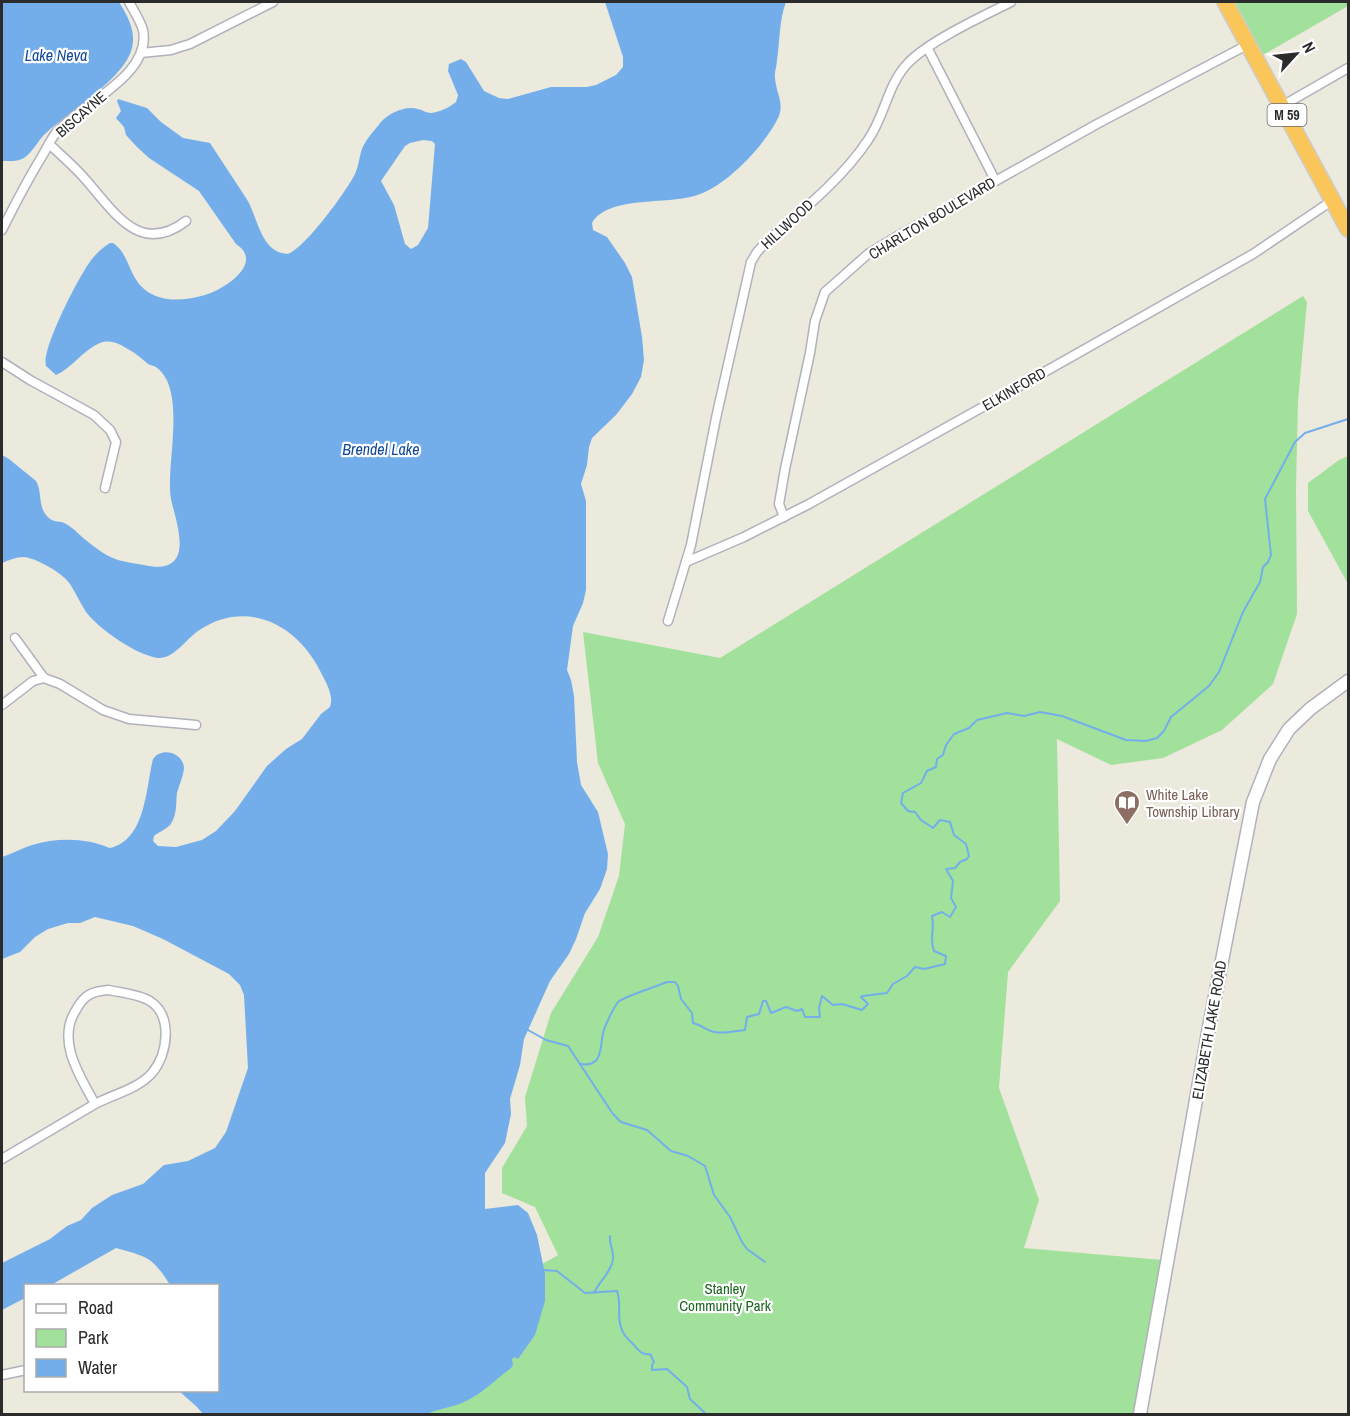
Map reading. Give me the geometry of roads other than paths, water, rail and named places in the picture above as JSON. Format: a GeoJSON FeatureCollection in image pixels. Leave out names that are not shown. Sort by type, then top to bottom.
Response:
{"type":"FeatureCollection","features":[{"type":"Feature","properties":{"kind":"highway","name":"M 59"},"geometry":{"type":"LineString","coordinates":[[1225,2],[1348,229]]}},
{"type":"Feature","properties":{"kind":"street"},"geometry":{"type":"LineString","coordinates":[[129,2],[140,22],[143,34],[141,53],[171,50],[190,44],[273,2]]}},
{"type":"Feature","properties":{"kind":"street","name":"HILLWOOD"},"geometry":{"type":"LineString","coordinates":[[668,621],[692,545],[716,418],[751,262],[768,240],[855,159],[870,137],[897,77],[908,64],[928,49],[1011,2]]}},
{"type":"Feature","properties":{"kind":"street","name":"CHARLTON BOULEVARD"},"geometry":{"type":"LineString","coordinates":[[784,517],[779,504],[780,495],[808,363],[814,321],[825,292],[868,254],[995,180],[1249,44]]}},
{"type":"Feature","properties":{"kind":"street"},"geometry":{"type":"LineString","coordinates":[[928,49],[995,180]]}},
{"type":"Feature","properties":{"kind":"street","name":"BISCAYNE"},"geometry":{"type":"LineString","coordinates":[[3,225],[55,134],[80,111],[126,76],[141,53]]}},
{"type":"Feature","properties":{"kind":"street"},"geometry":{"type":"LineString","coordinates":[[1282,106],[1348,68]]}},
{"type":"Feature","properties":{"kind":"street"},"geometry":{"type":"LineString","coordinates":[[49,144],[84,177],[116,215],[133,230],[149,235],[166,233],[186,221]]}},
{"type":"Feature","properties":{"kind":"street","name":"ELKINFORD"},"geometry":{"type":"LineString","coordinates":[[686,562],[784,517],[981,408],[1253,254],[1333,200]]}},
{"type":"Feature","properties":{"kind":"street"},"geometry":{"type":"LineString","coordinates":[[2,362],[94,415],[110,430],[116,442],[105,488]]}},
{"type":"Feature","properties":{"kind":"street"},"geometry":{"type":"LineString","coordinates":[[15,638],[44,678],[60,684],[103,710],[129,719],[196,725]]}},
{"type":"Feature","properties":{"kind":"street"},"geometry":{"type":"LineString","coordinates":[[2,705],[33,681],[44,678]]}},
{"type":"Feature","properties":{"kind":"street","name":"ELIZABETH LAKE ROAD"},"geometry":{"type":"LineString","coordinates":[[1140,1414],[1253,801],[1270,759],[1289,729],[1316,704],[1348,681]]}},
{"type":"Feature","properties":{"kind":"street"},"geometry":{"type":"LineString","coordinates":[[2,1159],[95,1104],[137,1085],[151,1073],[160,1059],[166,1036],[159,1009],[149,1000],[109,990],[94,991],[82,999],[72,1016],[68,1032],[69,1050],[95,1104]]}},
{"type":"Feature","properties":{"kind":"street"},"geometry":{"type":"LineString","coordinates":[[2,1375],[24,1370]]}},
{"type":"Feature","properties":{"kind":"water","name":"Lake Neva"},"geometry":{"type":"Polygon","coordinates":[[[2,2],[119,2],[133,33],[130,54],[115,75],[46,133],[27,155],[13,161],[2,161],[2,2]]]}},
{"type":"Feature","properties":{"kind":"water","name":"Brendel Lake"},"geometry":{"type":"Polygon","coordinates":[[[605,2],[786,2],[775,74],[780,113],[772,129],[755,151],[734,173],[700,194],[688,198],[626,204],[600,214],[592,223],[593,230],[607,237],[632,277],[644,360],[641,377],[632,394],[616,415],[592,438],[589,447],[587,465],[581,484],[586,501],[586,590],[573,626],[567,670],[574,696],[577,762],[581,785],[598,812],[608,854],[607,869],[600,889],[585,913],[569,954],[550,981],[524,1039],[520,1065],[510,1099],[511,1114],[505,1143],[485,1173],[485,1209],[518,1205],[528,1213],[537,1235],[545,1274],[545,1301],[535,1335],[518,1359],[515,1357],[512,1359],[511,1368],[483,1391],[459,1404],[427,1414],[203,1414],[180,1392],[219,1392],[219,1284],[169,1284],[148,1259],[116,1248],[53,1284],[24,1284],[24,1299],[2,1310],[2,1263],[50,1239],[67,1226],[81,1220],[92,1208],[112,1195],[143,1184],[164,1165],[188,1161],[215,1148],[226,1132],[248,1068],[244,995],[240,985],[229,974],[163,939],[133,926],[95,917],[80,923],[68,923],[48,929],[35,937],[20,952],[2,959],[2,857],[32,845],[52,841],[82,841],[110,848],[122,843],[138,824],[153,759],[167,752],[177,755],[184,769],[177,793],[174,819],[168,827],[154,836],[153,841],[158,846],[176,847],[202,840],[216,831],[235,811],[267,766],[286,749],[302,739],[321,714],[330,707],[331,697],[328,686],[307,650],[280,627],[265,620],[232,617],[215,622],[193,634],[180,648],[169,655],[158,658],[129,647],[100,626],[86,612],[67,580],[49,567],[23,557],[2,563],[2,455],[36,481],[41,505],[49,518],[69,526],[108,555],[127,562],[160,567],[171,564],[178,555],[180,540],[170,485],[173,410],[166,378],[156,367],[113,342],[104,342],[94,346],[56,375],[46,366],[49,344],[79,280],[92,259],[110,243],[119,249],[141,286],[159,297],[170,299],[182,299],[213,292],[231,282],[244,267],[246,259],[244,251],[236,244],[199,191],[149,158],[126,135],[124,127],[116,118],[121,111],[118,99],[147,108],[183,138],[210,143],[246,198],[266,241],[279,252],[288,254],[304,242],[334,206],[355,174],[364,144],[384,119],[408,108],[429,113],[445,109],[456,102],[458,95],[448,71],[449,64],[461,59],[466,62],[484,91],[499,98],[508,99],[551,87],[596,85],[616,75],[623,67],[623,57],[605,2]],[[423,140],[405,146],[381,181],[394,205],[405,244],[411,249],[418,245],[428,228],[435,144],[432,141],[423,140]]]}},
{"type":"Feature","properties":{"kind":"waterway"},"geometry":{"type":"LineString","coordinates":[[580,1064],[589,1064],[598,1058],[605,1027],[618,1002],[667,982],[675,982],[678,986],[681,999],[692,1013],[693,1023],[713,1032],[726,1033],[745,1030],[747,1017],[759,1014],[763,1001],[766,1001],[771,1013],[786,1007],[797,1011],[802,1009],[805,1017],[820,1017],[819,1008],[822,996],[833,1005],[842,1004],[862,1010],[868,1004],[861,997],[887,993],[893,984],[907,976],[915,967],[924,969],[945,964],[946,956],[934,951],[932,916],[942,912],[950,917],[956,907],[951,898],[953,881],[946,869],[955,868],[969,856],[966,844],[954,835],[950,822],[940,820],[933,828],[921,820],[915,812],[908,811],[901,803],[903,793],[921,783],[927,771],[936,767],[937,759],[943,755],[946,745],[954,734],[969,728],[977,720],[1007,713],[1024,716],[1040,712],[1062,716],[1126,740],[1146,741],[1157,738],[1164,731],[1171,717],[1209,686],[1219,672],[1243,612],[1260,582],[1263,567],[1271,555],[1265,499],[1295,442],[1305,433],[1348,419]]}},
{"type":"Feature","properties":{"kind":"waterway"},"geometry":{"type":"LineString","coordinates":[[528,1030],[546,1040],[568,1046],[613,1114],[621,1122],[647,1130],[671,1151],[688,1156],[705,1166],[714,1195],[730,1217],[742,1242],[747,1249],[765,1262]]}},
{"type":"Feature","properties":{"kind":"waterway"},"geometry":{"type":"LineString","coordinates":[[594,1293],[612,1263],[610,1236]]}},
{"type":"Feature","properties":{"kind":"waterway"},"geometry":{"type":"LineString","coordinates":[[544,1270],[557,1271],[585,1293],[617,1291],[619,1321],[624,1334],[641,1352],[650,1354],[654,1362],[652,1370],[667,1369],[687,1387],[690,1399],[706,1414]]}},
{"type":"Feature","properties":{"kind":"place","name":"White Lake Township Library"},"geometry":{"type":"Point","coordinates":[1127,826]}},
{"type":"Feature","properties":{"kind":"park label","name":"Stanley Community Park"},"geometry":{"type":"Point","coordinates":[725,1296]}}]}
